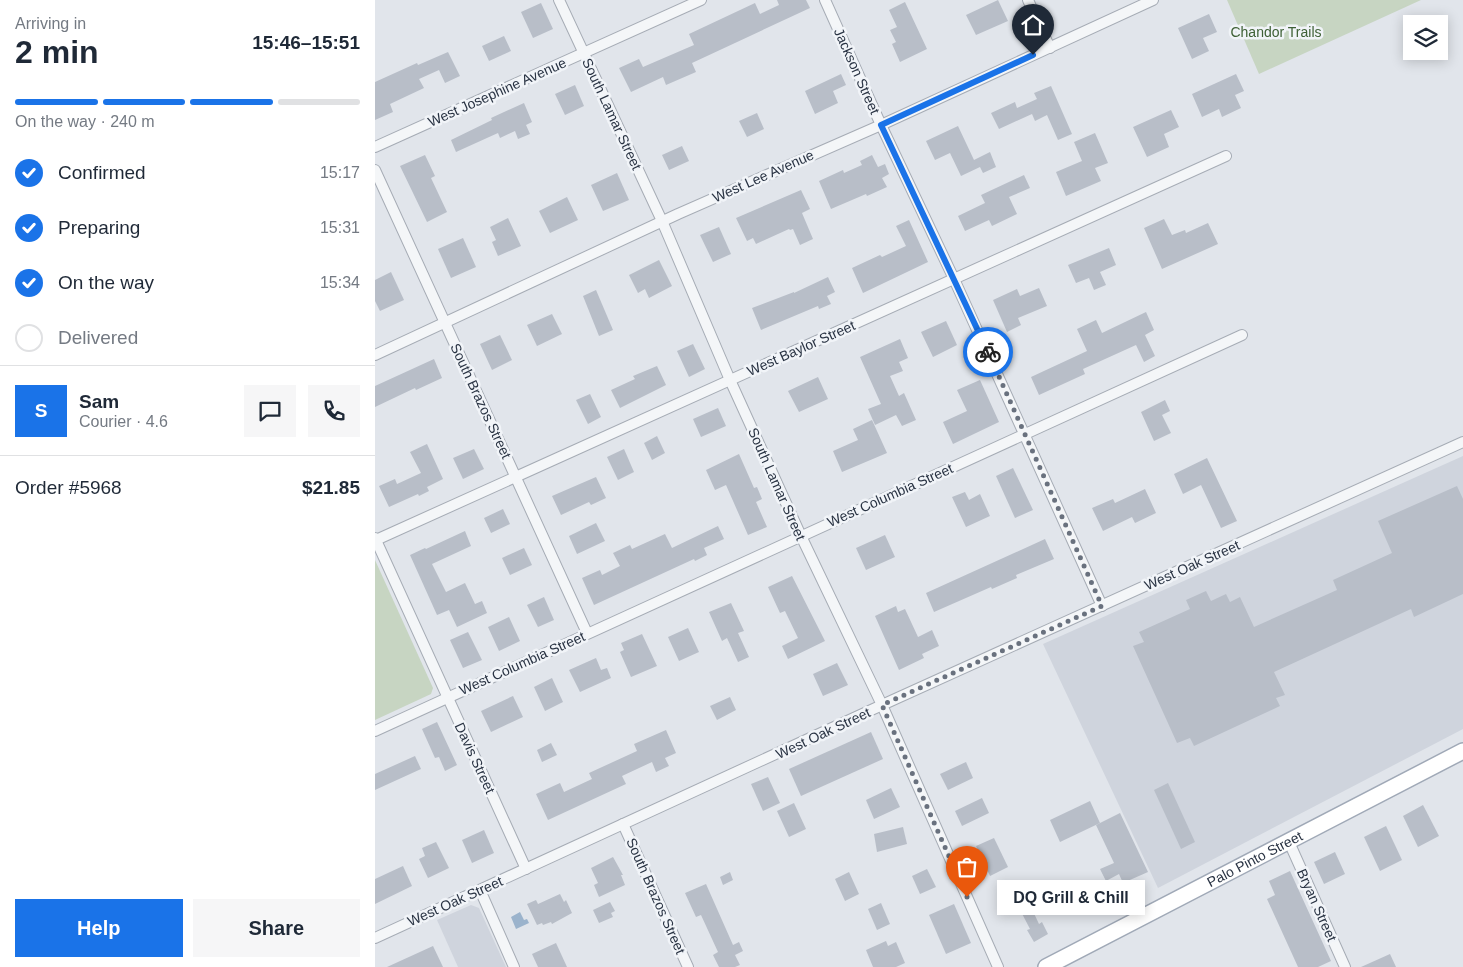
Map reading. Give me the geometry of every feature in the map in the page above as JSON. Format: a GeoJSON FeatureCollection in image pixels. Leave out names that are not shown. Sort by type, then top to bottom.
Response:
{"type":"FeatureCollection","features":[{"type":"Feature","properties":{"kind":"main road","name":"Palo Pinto Street"},"geometry":{"type":"LineString","coordinates":[[1046,967],[1463,752]]}},
{"type":"Feature","properties":{"kind":"street","name":"South Lamar Street"},"geometry":{"type":"LineString","coordinates":[[559,0],[662,221],[730,380],[801,536],[882,705],[998,967]]}},
{"type":"Feature","properties":{"kind":"street","name":"West Josephine Avenue"},"geometry":{"type":"LineString","coordinates":[[375,147],[701,0]]}},
{"type":"Feature","properties":{"kind":"street","name":"Jackson Street"},"geometry":{"type":"LineString","coordinates":[[825,0],[1102,606]]}},
{"type":"Feature","properties":{"kind":"street"},"geometry":{"type":"LineString","coordinates":[[1028,0],[1050,48]]}},
{"type":"Feature","properties":{"kind":"street","name":"West Lee Avenue"},"geometry":{"type":"LineString","coordinates":[[375,355],[662,221],[881,125],[1153,0]]}},
{"type":"Feature","properties":{"kind":"street","name":"West Baylor Street"},"geometry":{"type":"LineString","coordinates":[[375,539],[1226,156]]}},
{"type":"Feature","properties":{"kind":"street","name":"South Brazos Street"},"geometry":{"type":"LineString","coordinates":[[375,170],[587,633]]}},
{"type":"Feature","properties":{"kind":"street","name":"West Columbia Street"},"geometry":{"type":"LineString","coordinates":[[375,731],[1241,335]]}},
{"type":"Feature","properties":{"kind":"street","name":"West Oak Street"},"geometry":{"type":"LineString","coordinates":[[375,938],[882,705],[1463,442]]}},
{"type":"Feature","properties":{"kind":"street","name":"Davis Street"},"geometry":{"type":"LineString","coordinates":[[375,539],[526,869]]}},
{"type":"Feature","properties":{"kind":"street","name":"South Brazos Street"},"geometry":{"type":"LineString","coordinates":[[623,824],[688,967]]}},
{"type":"Feature","properties":{"kind":"street","name":"Bryan Street"},"geometry":{"type":"LineString","coordinates":[[1289,842],[1344,966]]}},
{"type":"Feature","properties":{"kind":"street"},"geometry":{"type":"LineString","coordinates":[[480,890],[514,967]]}},
{"type":"Feature","properties":{"kind":"shaded area"},"geometry":{"type":"Polygon","coordinates":[[[1463,456],[1463,729],[1158,888],[1043,644],[1463,456]]]}},
{"type":"Feature","properties":{"kind":"shaded area"},"geometry":{"type":"Polygon","coordinates":[[[471,905],[479,908],[506,967],[458,967],[437,920],[471,905]]]}},
{"type":"Feature","properties":{"kind":"green space","name":"Chandor Trails"},"geometry":{"type":"Polygon","coordinates":[[[1227,0],[1421,0],[1259,74],[1227,0]]]}},
{"type":"Feature","properties":{"kind":"green space"},"geometry":{"type":"Polygon","coordinates":[[[375,560],[433,688],[431,694],[375,720],[375,560]]]}},
{"type":"Feature","properties":{"kind":"water"},"geometry":{"type":"Polygon","coordinates":[[[520,912],[524,920],[527,919],[529,923],[516,929],[511,917],[520,912]]]}},
{"type":"Feature","properties":{"kind":"building"},"geometry":{"type":"Polygon","coordinates":[[[777,0],[806,0],[810,8],[692,63],[696,72],[666,85],[663,77],[631,92],[619,68],[639,59],[643,67],[694,45],[689,34],[755,3],[760,14],[779,5],[777,0]]]}},
{"type":"Feature","properties":{"kind":"building"},"geometry":{"type":"Polygon","coordinates":[[[998,0],[1008,21],[976,35],[966,15],[998,0]]]}},
{"type":"Feature","properties":{"kind":"building"},"geometry":{"type":"Polygon","coordinates":[[[905,2],[927,49],[900,62],[892,44],[896,42],[890,30],[897,27],[889,10],[905,2]]]}},
{"type":"Feature","properties":{"kind":"building"},"geometry":{"type":"Polygon","coordinates":[[[541,3],[553,29],[533,38],[521,12],[541,3]]]}},
{"type":"Feature","properties":{"kind":"building"},"geometry":{"type":"Polygon","coordinates":[[[1209,14],[1217,32],[1203,38],[1209,51],[1192,59],[1178,28],[1209,14]]]}},
{"type":"Feature","properties":{"kind":"building"},"geometry":{"type":"Polygon","coordinates":[[[504,36],[511,51],[489,61],[482,46],[504,36]]]}},
{"type":"Feature","properties":{"kind":"building"},"geometry":{"type":"Polygon","coordinates":[[[448,52],[460,76],[445,83],[439,70],[419,79],[424,88],[390,104],[393,112],[375,120],[375,82],[417,63],[418,65],[448,52]]]}},
{"type":"Feature","properties":{"kind":"building"},"geometry":{"type":"Polygon","coordinates":[[[841,74],[846,85],[833,91],[838,103],[815,114],[805,91],[841,74]]]}},
{"type":"Feature","properties":{"kind":"building"},"geometry":{"type":"Polygon","coordinates":[[[1236,74],[1244,91],[1235,95],[1241,108],[1222,117],[1219,109],[1202,117],[1192,94],[1236,74]]]}},
{"type":"Feature","properties":{"kind":"building"},"geometry":{"type":"Polygon","coordinates":[[[575,85],[584,106],[565,115],[555,94],[575,85]]]}},
{"type":"Feature","properties":{"kind":"building"},"geometry":{"type":"Polygon","coordinates":[[[1051,86],[1072,134],[1058,140],[1047,115],[1035,121],[1032,114],[999,129],[991,113],[1015,102],[1017,108],[1037,99],[1034,93],[1051,86]]]}},
{"type":"Feature","properties":{"kind":"building"},"geometry":{"type":"Polygon","coordinates":[[[524,103],[532,122],[526,125],[530,134],[518,139],[515,131],[500,138],[498,133],[456,152],[451,140],[492,120],[491,118],[524,103]]]}},
{"type":"Feature","properties":{"kind":"building"},"geometry":{"type":"Polygon","coordinates":[[[1171,110],[1179,127],[1164,134],[1169,147],[1147,157],[1133,127],[1171,110]]]}},
{"type":"Feature","properties":{"kind":"building"},"geometry":{"type":"Polygon","coordinates":[[[757,113],[764,129],[747,137],[739,121],[757,113]]]}},
{"type":"Feature","properties":{"kind":"building"},"geometry":{"type":"Polygon","coordinates":[[[958,126],[974,160],[990,152],[996,167],[983,173],[980,167],[961,176],[950,153],[935,160],[926,141],[958,126]]]}},
{"type":"Feature","properties":{"kind":"building"},"geometry":{"type":"Polygon","coordinates":[[[1095,133],[1108,163],[1095,168],[1101,181],[1066,196],[1056,172],[1082,161],[1074,142],[1095,133]]]}},
{"type":"Feature","properties":{"kind":"building"},"geometry":{"type":"Polygon","coordinates":[[[682,146],[689,161],[669,170],[662,155],[682,146]]]}},
{"type":"Feature","properties":{"kind":"building"},"geometry":{"type":"Polygon","coordinates":[[[425,155],[435,176],[431,178],[447,212],[427,222],[400,166],[425,155]]]}},
{"type":"Feature","properties":{"kind":"building"},"geometry":{"type":"Polygon","coordinates":[[[872,155],[878,167],[885,164],[889,174],[882,178],[887,187],[831,209],[819,181],[843,170],[844,173],[862,165],[860,161],[872,155]]]}},
{"type":"Feature","properties":{"kind":"building"},"geometry":{"type":"Polygon","coordinates":[[[617,173],[629,200],[603,211],[591,185],[617,173]]]}},
{"type":"Feature","properties":{"kind":"building"},"geometry":{"type":"Polygon","coordinates":[[[1024,175],[1030,188],[1009,197],[1017,214],[992,226],[989,220],[965,231],[958,216],[985,203],[981,195],[1024,175]]]}},
{"type":"Feature","properties":{"kind":"building"},"geometry":{"type":"Polygon","coordinates":[[[801,190],[810,209],[802,213],[813,239],[800,245],[793,229],[789,229],[756,244],[753,238],[747,241],[736,218],[801,190]]]}},
{"type":"Feature","properties":{"kind":"building"},"geometry":{"type":"Polygon","coordinates":[[[567,197],[578,220],[550,233],[539,211],[567,197]]]}},
{"type":"Feature","properties":{"kind":"building"},"geometry":{"type":"Polygon","coordinates":[[[508,218],[521,246],[498,256],[492,242],[496,240],[490,227],[508,218]]]}},
{"type":"Feature","properties":{"kind":"building"},"geometry":{"type":"Polygon","coordinates":[[[1164,219],[1172,235],[1185,230],[1186,233],[1208,223],[1218,244],[1162,269],[1144,228],[1164,219]]]}},
{"type":"Feature","properties":{"kind":"building"},"geometry":{"type":"Polygon","coordinates":[[[909,220],[928,262],[863,293],[852,268],[906,246],[896,226],[909,220]]]}},
{"type":"Feature","properties":{"kind":"building"},"geometry":{"type":"Polygon","coordinates":[[[719,227],[731,254],[713,262],[700,235],[719,227]]]}},
{"type":"Feature","properties":{"kind":"building"},"geometry":{"type":"Polygon","coordinates":[[[463,238],[476,267],[451,278],[438,249],[463,238]]]}},
{"type":"Feature","properties":{"kind":"building"},"geometry":{"type":"Polygon","coordinates":[[[1109,248],[1116,265],[1100,272],[1106,285],[1094,290],[1089,278],[1076,283],[1068,265],[1109,248]]]}},
{"type":"Feature","properties":{"kind":"building"},"geometry":{"type":"Polygon","coordinates":[[[659,260],[672,286],[649,298],[645,289],[638,293],[629,275],[659,260]]]}},
{"type":"Feature","properties":{"kind":"building"},"geometry":{"type":"Polygon","coordinates":[[[391,272],[404,300],[380,311],[375,301],[375,280],[391,272]]]}},
{"type":"Feature","properties":{"kind":"building"},"geometry":{"type":"Polygon","coordinates":[[[828,277],[835,292],[827,296],[831,304],[819,309],[818,306],[761,330],[752,308],[794,293],[828,277]]]}},
{"type":"Feature","properties":{"kind":"building"},"geometry":{"type":"Polygon","coordinates":[[[1039,288],[1047,306],[1018,318],[1021,325],[1007,332],[993,300],[1017,289],[1020,296],[1039,288]]]}},
{"type":"Feature","properties":{"kind":"building"},"geometry":{"type":"Polygon","coordinates":[[[596,290],[613,330],[599,336],[583,296],[596,290]]]}},
{"type":"Feature","properties":{"kind":"building"},"geometry":{"type":"Polygon","coordinates":[[[1146,312],[1154,330],[1145,335],[1155,356],[1144,362],[1136,345],[1083,369],[1085,374],[1039,395],[1031,377],[1087,351],[1077,329],[1096,320],[1102,333],[1146,312]]]}},
{"type":"Feature","properties":{"kind":"building"},"geometry":{"type":"Polygon","coordinates":[[[552,314],[562,334],[537,346],[527,325],[552,314]]]}},
{"type":"Feature","properties":{"kind":"building"},"geometry":{"type":"Polygon","coordinates":[[[946,321],[957,345],[933,357],[921,332],[946,321]]]}},
{"type":"Feature","properties":{"kind":"building"},"geometry":{"type":"Polygon","coordinates":[[[500,335],[512,360],[492,370],[480,344],[500,335]]]}},
{"type":"Feature","properties":{"kind":"building"},"geometry":{"type":"Polygon","coordinates":[[[900,339],[908,358],[899,362],[903,371],[890,376],[899,396],[904,393],[916,420],[902,426],[896,415],[875,425],[868,409],[881,404],[860,357],[900,339]]]}},
{"type":"Feature","properties":{"kind":"building"},"geometry":{"type":"Polygon","coordinates":[[[693,344],[705,369],[689,377],[677,351],[693,344]]]}},
{"type":"Feature","properties":{"kind":"building"},"geometry":{"type":"Polygon","coordinates":[[[434,359],[442,378],[416,390],[415,388],[375,407],[375,386],[434,359]]]}},
{"type":"Feature","properties":{"kind":"building"},"geometry":{"type":"Polygon","coordinates":[[[657,366],[666,385],[620,408],[611,390],[635,379],[633,376],[657,366]]]}},
{"type":"Feature","properties":{"kind":"building"},"geometry":{"type":"Polygon","coordinates":[[[818,377],[828,399],[799,412],[788,391],[818,377]]]}},
{"type":"Feature","properties":{"kind":"building"},"geometry":{"type":"Polygon","coordinates":[[[980,380],[999,422],[953,444],[943,422],[967,411],[957,390],[980,380]]]}},
{"type":"Feature","properties":{"kind":"building"},"geometry":{"type":"Polygon","coordinates":[[[590,394],[601,417],[588,424],[576,400],[590,394]]]}},
{"type":"Feature","properties":{"kind":"building"},"geometry":{"type":"Polygon","coordinates":[[[1165,400],[1170,411],[1162,415],[1171,433],[1154,441],[1141,412],[1165,400]]]}},
{"type":"Feature","properties":{"kind":"building"},"geometry":{"type":"Polygon","coordinates":[[[718,408],[726,426],[701,437],[693,419],[718,408]]]}},
{"type":"Feature","properties":{"kind":"building"},"geometry":{"type":"Polygon","coordinates":[[[872,420],[887,453],[842,472],[833,451],[858,440],[853,429],[872,420]]]}},
{"type":"Feature","properties":{"kind":"building"},"geometry":{"type":"Polygon","coordinates":[[[657,436],[665,453],[652,460],[644,443],[657,436]]]}},
{"type":"Feature","properties":{"kind":"building"},"geometry":{"type":"Polygon","coordinates":[[[427,444],[443,479],[427,487],[429,491],[389,507],[379,486],[395,479],[397,484],[421,473],[410,452],[427,444]]]}},
{"type":"Feature","properties":{"kind":"building"},"geometry":{"type":"Polygon","coordinates":[[[474,449],[484,469],[463,479],[453,458],[474,449]]]}},
{"type":"Feature","properties":{"kind":"building"},"geometry":{"type":"Polygon","coordinates":[[[624,449],[634,472],[618,480],[607,457],[624,449]]]}},
{"type":"Feature","properties":{"kind":"building"},"geometry":{"type":"Polygon","coordinates":[[[739,454],[754,488],[757,487],[762,499],[756,502],[767,527],[748,535],[726,485],[715,490],[706,470],[739,454]]]}},
{"type":"Feature","properties":{"kind":"building"},"geometry":{"type":"Polygon","coordinates":[[[1207,458],[1237,521],[1221,528],[1201,485],[1183,494],[1174,474],[1207,458]]]}},
{"type":"Feature","properties":{"kind":"building"},"geometry":{"type":"Polygon","coordinates":[[[1013,468],[1033,510],[1015,518],[996,476],[1013,468]]]}},
{"type":"Feature","properties":{"kind":"building"},"geometry":{"type":"Polygon","coordinates":[[[596,477],[606,498],[591,505],[589,502],[561,515],[552,496],[596,477]]]}},
{"type":"Feature","properties":{"kind":"building"},"geometry":{"type":"Polygon","coordinates":[[[1457,486],[1463,499],[1463,594],[1414,617],[1411,609],[1274,672],[1285,695],[1276,698],[1280,706],[1194,746],[1190,738],[1177,743],[1133,646],[1144,642],[1139,632],[1190,609],[1186,600],[1206,591],[1211,601],[1226,594],[1230,602],[1240,597],[1254,627],[1337,590],[1333,580],[1392,553],[1378,521],[1457,486]]]}},
{"type":"Feature","properties":{"kind":"building"},"geometry":{"type":"Polygon","coordinates":[[[1145,489],[1156,513],[1135,523],[1132,517],[1103,531],[1092,508],[1113,499],[1115,503],[1145,489]]]}},
{"type":"Feature","properties":{"kind":"building"},"geometry":{"type":"Polygon","coordinates":[[[965,492],[969,500],[980,494],[990,516],[966,527],[952,497],[965,492]]]}},
{"type":"Feature","properties":{"kind":"building"},"geometry":{"type":"Polygon","coordinates":[[[503,509],[510,524],[491,533],[484,518],[503,509]]]}},
{"type":"Feature","properties":{"kind":"building"},"geometry":{"type":"Polygon","coordinates":[[[596,523],[605,541],[577,554],[569,536],[596,523]]]}},
{"type":"Feature","properties":{"kind":"building"},"geometry":{"type":"Polygon","coordinates":[[[718,526],[724,539],[704,548],[707,555],[695,561],[694,559],[594,605],[582,578],[600,570],[602,575],[620,566],[613,553],[630,545],[632,549],[665,534],[672,548],[718,526]]]}},
{"type":"Feature","properties":{"kind":"building"},"geometry":{"type":"Polygon","coordinates":[[[465,531],[471,546],[432,564],[446,592],[465,583],[475,604],[482,601],[487,613],[457,627],[449,610],[437,615],[410,555],[465,531]]]}},
{"type":"Feature","properties":{"kind":"building"},"geometry":{"type":"Polygon","coordinates":[[[885,535],[895,557],[866,570],[856,548],[885,535]]]}},
{"type":"Feature","properties":{"kind":"building"},"geometry":{"type":"Polygon","coordinates":[[[1045,539],[1054,559],[1016,575],[1017,578],[992,589],[991,587],[934,612],[926,593],[1045,539]]]}},
{"type":"Feature","properties":{"kind":"building"},"geometry":{"type":"Polygon","coordinates":[[[524,548],[532,565],[510,575],[502,558],[524,548]]]}},
{"type":"Feature","properties":{"kind":"building"},"geometry":{"type":"Polygon","coordinates":[[[792,576],[825,641],[788,659],[782,646],[798,638],[785,611],[780,613],[768,587],[792,576]]]}},
{"type":"Feature","properties":{"kind":"building"},"geometry":{"type":"Polygon","coordinates":[[[544,597],[554,620],[538,627],[527,605],[544,597]]]}},
{"type":"Feature","properties":{"kind":"building"},"geometry":{"type":"Polygon","coordinates":[[[731,603],[744,631],[738,633],[749,657],[738,662],[727,638],[722,641],[709,612],[731,603]]]}},
{"type":"Feature","properties":{"kind":"building"},"geometry":{"type":"Polygon","coordinates":[[[896,606],[898,612],[905,609],[918,637],[932,630],[939,646],[922,654],[924,658],[899,670],[875,616],[896,606]]]}},
{"type":"Feature","properties":{"kind":"building"},"geometry":{"type":"Polygon","coordinates":[[[509,617],[520,641],[499,651],[488,627],[509,617]]]}},
{"type":"Feature","properties":{"kind":"building"},"geometry":{"type":"Polygon","coordinates":[[[688,628],[699,652],[679,661],[668,637],[688,628]]]}},
{"type":"Feature","properties":{"kind":"building"},"geometry":{"type":"Polygon","coordinates":[[[468,632],[482,660],[463,668],[450,640],[468,632]]]}},
{"type":"Feature","properties":{"kind":"building"},"geometry":{"type":"Polygon","coordinates":[[[642,634],[657,666],[631,677],[620,652],[624,650],[621,643],[642,634]]]}},
{"type":"Feature","properties":{"kind":"building"},"geometry":{"type":"Polygon","coordinates":[[[596,658],[601,670],[607,668],[611,678],[580,692],[569,670],[596,658]]]}},
{"type":"Feature","properties":{"kind":"building"},"geometry":{"type":"Polygon","coordinates":[[[837,663],[848,685],[823,696],[813,674],[837,663]]]}},
{"type":"Feature","properties":{"kind":"building"},"geometry":{"type":"Polygon","coordinates":[[[552,678],[563,702],[545,711],[534,687],[552,678]]]}},
{"type":"Feature","properties":{"kind":"building"},"geometry":{"type":"Polygon","coordinates":[[[513,696],[523,717],[491,732],[481,711],[513,696]]]}},
{"type":"Feature","properties":{"kind":"building"},"geometry":{"type":"Polygon","coordinates":[[[730,697],[736,710],[717,720],[710,706],[730,697]]]}},
{"type":"Feature","properties":{"kind":"building"},"geometry":{"type":"Polygon","coordinates":[[[437,722],[457,765],[445,771],[439,757],[435,758],[422,729],[437,722]]]}},
{"type":"Feature","properties":{"kind":"building"},"geometry":{"type":"Polygon","coordinates":[[[666,730],[676,753],[665,758],[669,766],[656,772],[652,762],[622,776],[626,784],[548,820],[536,794],[560,783],[564,792],[592,779],[589,773],[637,751],[634,744],[666,730]]]}},
{"type":"Feature","properties":{"kind":"building"},"geometry":{"type":"Polygon","coordinates":[[[871,732],[883,759],[801,796],[789,769],[871,732]]]}},
{"type":"Feature","properties":{"kind":"building"},"geometry":{"type":"Polygon","coordinates":[[[551,743],[557,755],[542,762],[537,750],[551,743]]]}},
{"type":"Feature","properties":{"kind":"building"},"geometry":{"type":"Polygon","coordinates":[[[415,756],[421,769],[375,790],[375,774],[415,756]]]}},
{"type":"Feature","properties":{"kind":"building"},"geometry":{"type":"Polygon","coordinates":[[[966,762],[973,778],[948,790],[940,774],[966,762]]]}},
{"type":"Feature","properties":{"kind":"building"},"geometry":{"type":"Polygon","coordinates":[[[768,777],[780,803],[763,811],[751,784],[768,777]]]}},
{"type":"Feature","properties":{"kind":"building"},"geometry":{"type":"Polygon","coordinates":[[[1168,783],[1195,842],[1181,849],[1154,790],[1168,783]]]}},
{"type":"Feature","properties":{"kind":"building"},"geometry":{"type":"Polygon","coordinates":[[[891,788],[900,807],[874,819],[866,800],[891,788]]]}},
{"type":"Feature","properties":{"kind":"building"},"geometry":{"type":"Polygon","coordinates":[[[982,798],[989,813],[962,826],[955,811],[982,798]]]}},
{"type":"Feature","properties":{"kind":"building"},"geometry":{"type":"Polygon","coordinates":[[[1090,801],[1100,823],[1060,842],[1050,820],[1090,801]]]}},
{"type":"Feature","properties":{"kind":"building"},"geometry":{"type":"Polygon","coordinates":[[[794,803],[806,829],[789,837],[777,811],[794,803]]]}},
{"type":"Feature","properties":{"kind":"building"},"geometry":{"type":"Polygon","coordinates":[[[1423,805],[1439,836],[1418,847],[1403,816],[1423,805]]]}},
{"type":"Feature","properties":{"kind":"building"},"geometry":{"type":"Polygon","coordinates":[[[1120,813],[1148,872],[1123,883],[1119,874],[1106,881],[1100,869],[1114,863],[1096,825],[1120,813]]]}},
{"type":"Feature","properties":{"kind":"building"},"geometry":{"type":"Polygon","coordinates":[[[1386,826],[1402,860],[1380,871],[1364,837],[1386,826]]]}},
{"type":"Feature","properties":{"kind":"building"},"geometry":{"type":"Polygon","coordinates":[[[903,827],[907,844],[877,852],[874,834],[903,827]]]}},
{"type":"Feature","properties":{"kind":"building"},"geometry":{"type":"Polygon","coordinates":[[[484,830],[494,853],[472,863],[462,840],[484,830]]]}},
{"type":"Feature","properties":{"kind":"building"},"geometry":{"type":"Polygon","coordinates":[[[994,838],[1008,867],[990,876],[976,846],[994,838]]]}},
{"type":"Feature","properties":{"kind":"building"},"geometry":{"type":"Polygon","coordinates":[[[436,842],[449,868],[428,878],[419,859],[425,856],[422,848],[436,842]]]}},
{"type":"Feature","properties":{"kind":"building"},"geometry":{"type":"Polygon","coordinates":[[[1335,852],[1345,874],[1324,884],[1314,862],[1335,852]]]}},
{"type":"Feature","properties":{"kind":"building"},"geometry":{"type":"Polygon","coordinates":[[[613,857],[623,875],[621,875],[625,885],[599,897],[594,885],[598,883],[591,868],[613,857]]]}},
{"type":"Feature","properties":{"kind":"building"},"geometry":{"type":"Polygon","coordinates":[[[403,866],[412,886],[375,904],[375,879],[403,866]]]}},
{"type":"Feature","properties":{"kind":"building"},"geometry":{"type":"Polygon","coordinates":[[[927,869],[936,887],[920,894],[912,876],[927,869]]]}},
{"type":"Feature","properties":{"kind":"building"},"geometry":{"type":"Polygon","coordinates":[[[1290,871],[1331,961],[1318,967],[1298,967],[1267,899],[1275,895],[1269,881],[1290,871]]]}},
{"type":"Feature","properties":{"kind":"building"},"geometry":{"type":"Polygon","coordinates":[[[730,872],[733,880],[723,885],[720,877],[730,872]]]}},
{"type":"Feature","properties":{"kind":"building"},"geometry":{"type":"Polygon","coordinates":[[[849,872],[859,894],[845,901],[835,879],[849,872]]]}},
{"type":"Feature","properties":{"kind":"building"},"geometry":{"type":"Polygon","coordinates":[[[706,884],[733,945],[739,942],[743,951],[735,955],[740,965],[735,967],[719,967],[713,955],[718,952],[701,915],[696,917],[685,893],[706,884]]]}},
{"type":"Feature","properties":{"kind":"building"},"geometry":{"type":"Polygon","coordinates":[[[1037,886],[1044,900],[1031,907],[1039,924],[1042,922],[1048,934],[1034,942],[1027,930],[1030,929],[1014,898],[1037,886]]]}},
{"type":"Feature","properties":{"kind":"building"},"geometry":{"type":"Polygon","coordinates":[[[560,894],[564,902],[566,900],[572,913],[552,924],[551,922],[537,925],[527,904],[536,900],[538,904],[560,894]]]}},
{"type":"Feature","properties":{"kind":"building"},"geometry":{"type":"Polygon","coordinates":[[[610,902],[615,911],[611,913],[613,917],[599,923],[593,910],[610,902]]]}},
{"type":"Feature","properties":{"kind":"building"},"geometry":{"type":"Polygon","coordinates":[[[881,903],[890,924],[877,930],[868,909],[881,903]]]}},
{"type":"Feature","properties":{"kind":"building"},"geometry":{"type":"Polygon","coordinates":[[[954,904],[971,943],[946,954],[929,915],[954,904]]]}},
{"type":"Feature","properties":{"kind":"building"},"geometry":{"type":"Polygon","coordinates":[[[886,941],[888,946],[896,942],[905,963],[896,967],[873,967],[866,950],[886,941]]]}},
{"type":"Feature","properties":{"kind":"building"},"geometry":{"type":"Polygon","coordinates":[[[556,943],[567,967],[538,967],[532,954],[556,943]]]}},
{"type":"Feature","properties":{"kind":"building"},"geometry":{"type":"Polygon","coordinates":[[[433,946],[443,967],[387,967],[433,946]]]}},
{"type":"Feature","properties":{"kind":"building"},"geometry":{"type":"Polygon","coordinates":[[[1390,954],[1396,967],[1361,967],[1390,954]]]}},
{"type":"Feature","properties":{"kind":"way so far"},"geometry":{"type":"LineString","coordinates":[[967,897],[882,705],[1102,606],[988,352]]}},
{"type":"Feature","properties":{"kind":"place","name":"DQ Grill & Chill"},"geometry":{"type":"Point","coordinates":[967,897]}},
{"type":"Feature","properties":{"kind":"route"},"geometry":{"type":"LineString","coordinates":[[988,352],[881,125],[1033,55]]}}]}
